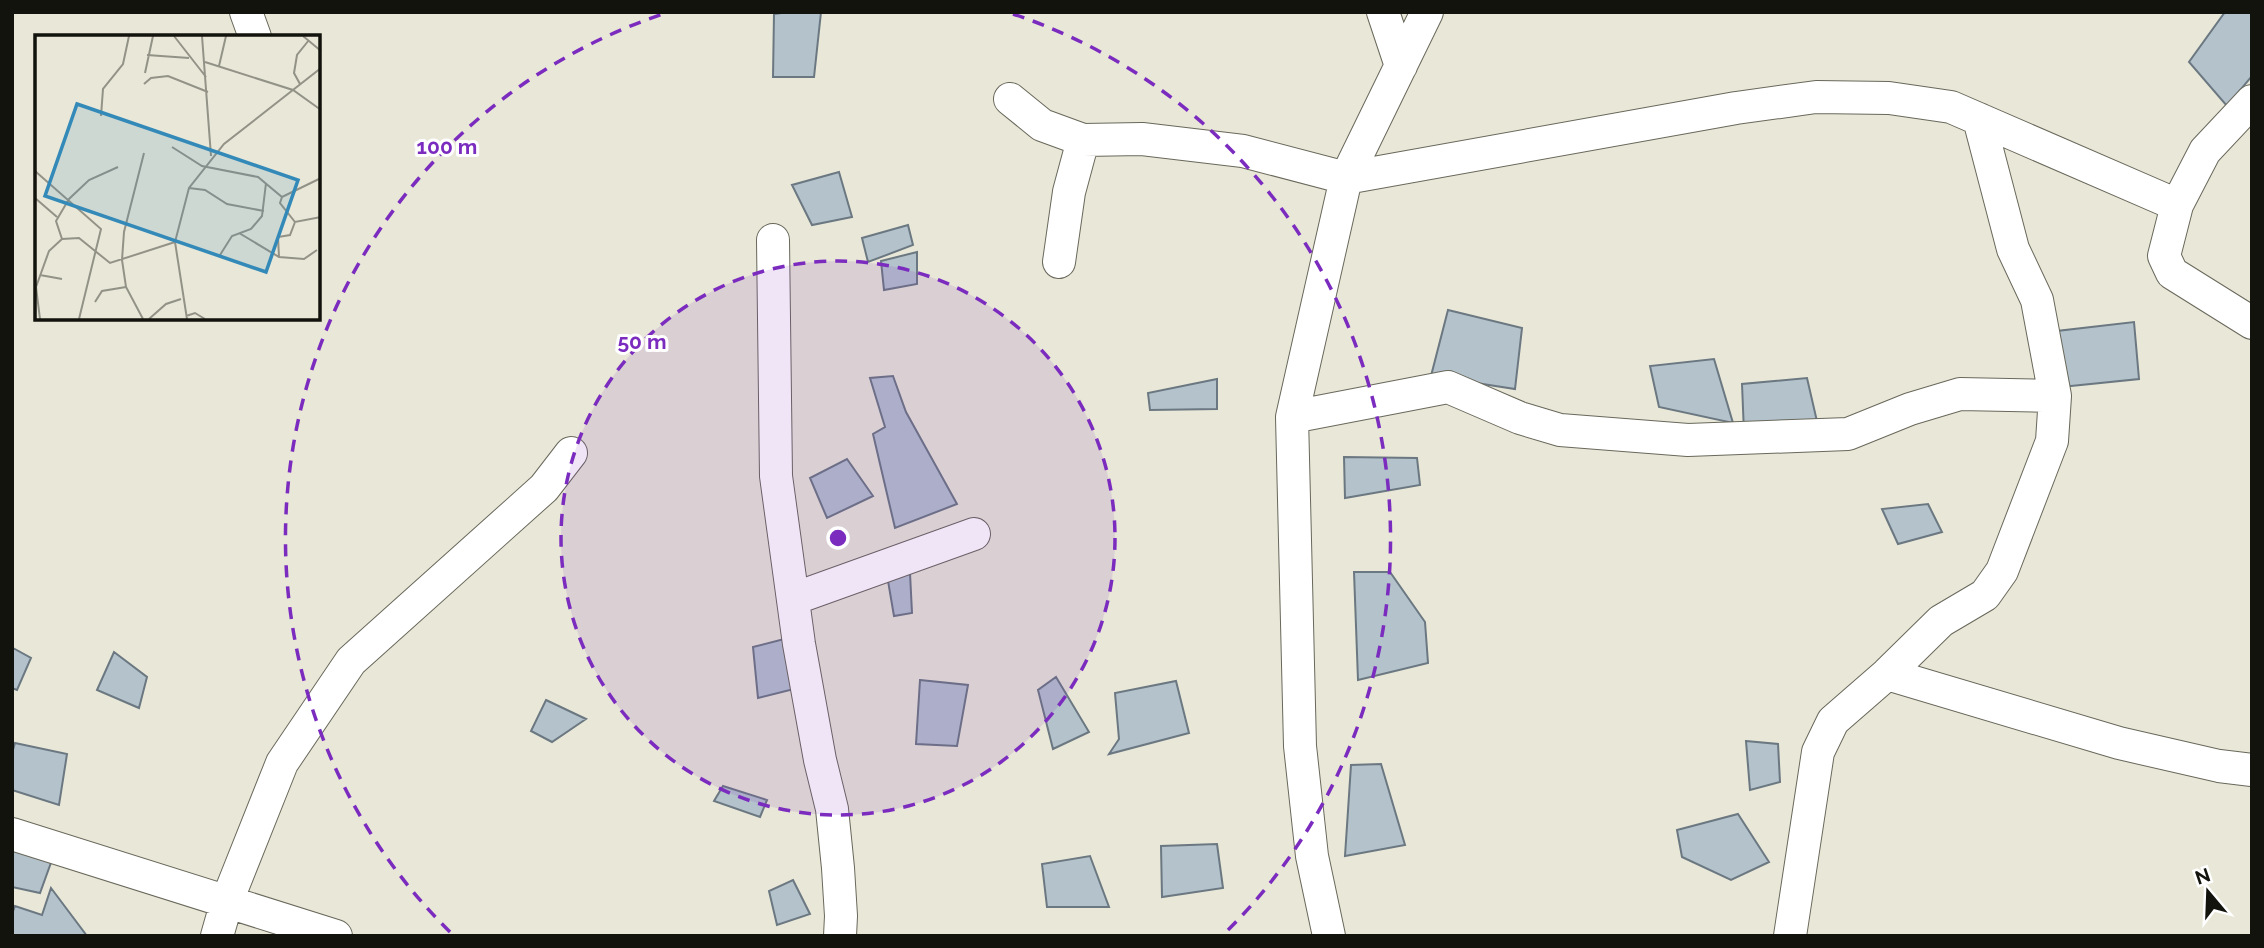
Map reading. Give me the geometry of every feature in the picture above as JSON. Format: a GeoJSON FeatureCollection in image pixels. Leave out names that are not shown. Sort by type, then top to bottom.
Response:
{"type":"FeatureCollection","features":[{"type":"Feature","properties":{"kind":"street"},"geometry":{"type":"LineString","coordinates":[[246,12],[254,35]]}},
{"type":"Feature","properties":{"kind":"street"},"geometry":{"type":"LineString","coordinates":[[1382,12],[1401,66]]}},
{"type":"Feature","properties":{"kind":"street"},"geometry":{"type":"LineString","coordinates":[[1329,936],[1312,856],[1300,746],[1292,417],[1346,178],[1427,12]]}},
{"type":"Feature","properties":{"kind":"street"},"geometry":{"type":"LineString","coordinates":[[1010,99],[1042,125],[1083,140],[1142,139],[1243,150],[1346,178],[1569,136],[1816,97],[1889,98],[1951,107],[2177,205]]}},
{"type":"Feature","properties":{"kind":"street"},"geometry":{"type":"LineString","coordinates":[[2252,101],[2205,151],[2177,205],[2164,256],[2172,273],[2252,323]]}},
{"type":"Feature","properties":{"kind":"street"},"geometry":{"type":"LineString","coordinates":[[1790,936],[1818,752],[1833,721],[1941,621],[1985,595],[2002,571],[2052,441],[2055,396],[2037,300],[2013,249],[1979,119]]}},
{"type":"Feature","properties":{"kind":"street"},"geometry":{"type":"LineString","coordinates":[[1059,262],[1069,192],[1083,140]]}},
{"type":"Feature","properties":{"kind":"street"},"geometry":{"type":"LineString","coordinates":[[773,240],[776,476],[820,760],[832,809],[838,868],[840,936]]}},
{"type":"Feature","properties":{"kind":"street"},"geometry":{"type":"LineString","coordinates":[[1292,417],[1448,387],[1520,418],[1560,430],[1688,440],[1848,434],[1910,409],[1960,394],[2055,396]]}},
{"type":"Feature","properties":{"kind":"street"},"geometry":{"type":"LineString","coordinates":[[217,936],[227,901],[282,763],[351,661],[544,488],[571,453]]}},
{"type":"Feature","properties":{"kind":"street"},"geometry":{"type":"LineString","coordinates":[[793,599],[974,534]]}},
{"type":"Feature","properties":{"kind":"street"},"geometry":{"type":"LineString","coordinates":[[1886,674],[2119,743],[2219,766],[2252,770]]}},
{"type":"Feature","properties":{"kind":"street"},"geometry":{"type":"LineString","coordinates":[[12,834],[336,936]]}},
{"type":"Feature","properties":{"kind":"building"},"geometry":{"type":"Polygon","coordinates":[[[821,12],[814,77],[773,77],[774,14],[821,12]]]}},
{"type":"Feature","properties":{"kind":"building"},"geometry":{"type":"Polygon","coordinates":[[[2225,12],[2252,12],[2252,76],[2227,106],[2189,62],[2225,12]]]}},
{"type":"Feature","properties":{"kind":"building"},"geometry":{"type":"Polygon","coordinates":[[[839,172],[852,217],[812,225],[792,185],[839,172]]]}},
{"type":"Feature","properties":{"kind":"building"},"geometry":{"type":"Polygon","coordinates":[[[908,225],[913,245],[868,262],[862,238],[908,225]]]}},
{"type":"Feature","properties":{"kind":"building"},"geometry":{"type":"Polygon","coordinates":[[[917,252],[917,284],[884,290],[881,261],[917,252]]]}},
{"type":"Feature","properties":{"kind":"building"},"geometry":{"type":"Polygon","coordinates":[[[1448,310],[1522,328],[1515,389],[1431,376],[1448,310]]]}},
{"type":"Feature","properties":{"kind":"building"},"geometry":{"type":"Polygon","coordinates":[[[2134,322],[2139,379],[2071,386],[2053,384],[2057,331],[2134,322]]]}},
{"type":"Feature","properties":{"kind":"building"},"geometry":{"type":"Polygon","coordinates":[[[1714,359],[1733,423],[1659,407],[1650,366],[1714,359]]]}},
{"type":"Feature","properties":{"kind":"building"},"geometry":{"type":"Polygon","coordinates":[[[893,376],[906,412],[957,504],[895,528],[873,434],[885,427],[870,378],[893,376]]]}},
{"type":"Feature","properties":{"kind":"building"},"geometry":{"type":"Polygon","coordinates":[[[1807,378],[1819,430],[1744,433],[1742,384],[1807,378]]]}},
{"type":"Feature","properties":{"kind":"building"},"geometry":{"type":"Polygon","coordinates":[[[1217,379],[1217,409],[1150,410],[1148,393],[1217,379]]]}},
{"type":"Feature","properties":{"kind":"building"},"geometry":{"type":"Polygon","coordinates":[[[1344,457],[1417,458],[1420,485],[1345,498],[1344,457]]]}},
{"type":"Feature","properties":{"kind":"building"},"geometry":{"type":"Polygon","coordinates":[[[847,459],[873,496],[827,518],[810,478],[847,459]]]}},
{"type":"Feature","properties":{"kind":"building"},"geometry":{"type":"Polygon","coordinates":[[[1928,504],[1942,532],[1898,544],[1882,509],[1928,504]]]}},
{"type":"Feature","properties":{"kind":"building"},"geometry":{"type":"Polygon","coordinates":[[[1354,572],[1390,572],[1425,622],[1428,663],[1358,680],[1354,572]]]}},
{"type":"Feature","properties":{"kind":"building"},"geometry":{"type":"Polygon","coordinates":[[[910,573],[912,613],[894,616],[888,581],[910,573]]]}},
{"type":"Feature","properties":{"kind":"building"},"geometry":{"type":"Polygon","coordinates":[[[788,638],[794,689],[758,698],[753,647],[788,638]]]}},
{"type":"Feature","properties":{"kind":"building"},"geometry":{"type":"Polygon","coordinates":[[[13,648],[31,658],[17,690],[12,688],[13,648]]]}},
{"type":"Feature","properties":{"kind":"building"},"geometry":{"type":"Polygon","coordinates":[[[114,652],[147,677],[139,708],[97,690],[114,652]]]}},
{"type":"Feature","properties":{"kind":"building"},"geometry":{"type":"Polygon","coordinates":[[[1056,677],[1089,732],[1053,749],[1038,690],[1056,677]]]}},
{"type":"Feature","properties":{"kind":"building"},"geometry":{"type":"Polygon","coordinates":[[[920,680],[968,685],[957,746],[916,744],[920,680]]]}},
{"type":"Feature","properties":{"kind":"building"},"geometry":{"type":"Polygon","coordinates":[[[1176,681],[1189,733],[1109,754],[1119,739],[1115,693],[1176,681]]]}},
{"type":"Feature","properties":{"kind":"building"},"geometry":{"type":"Polygon","coordinates":[[[546,700],[586,719],[552,742],[531,731],[546,700]]]}},
{"type":"Feature","properties":{"kind":"building"},"geometry":{"type":"Polygon","coordinates":[[[1746,741],[1778,744],[1780,782],[1750,790],[1746,741]]]}},
{"type":"Feature","properties":{"kind":"building"},"geometry":{"type":"Polygon","coordinates":[[[15,743],[67,754],[59,805],[12,790],[12,753],[15,743]]]}},
{"type":"Feature","properties":{"kind":"building"},"geometry":{"type":"Polygon","coordinates":[[[1381,764],[1405,845],[1345,856],[1351,765],[1381,764]]]}},
{"type":"Feature","properties":{"kind":"building"},"geometry":{"type":"Polygon","coordinates":[[[723,786],[767,800],[760,817],[714,801],[723,786]]]}},
{"type":"Feature","properties":{"kind":"building"},"geometry":{"type":"Polygon","coordinates":[[[1738,814],[1769,862],[1731,880],[1682,857],[1677,830],[1738,814]]]}},
{"type":"Feature","properties":{"kind":"building"},"geometry":{"type":"Polygon","coordinates":[[[12,842],[53,857],[40,893],[12,887],[12,842]]]}},
{"type":"Feature","properties":{"kind":"building"},"geometry":{"type":"Polygon","coordinates":[[[1217,844],[1223,888],[1162,897],[1161,846],[1217,844]]]}},
{"type":"Feature","properties":{"kind":"building"},"geometry":{"type":"Polygon","coordinates":[[[1090,856],[1109,907],[1047,907],[1042,864],[1090,856]]]}},
{"type":"Feature","properties":{"kind":"building"},"geometry":{"type":"Polygon","coordinates":[[[793,880],[810,914],[777,925],[769,891],[793,880]]]}},
{"type":"Feature","properties":{"kind":"building"},"geometry":{"type":"Polygon","coordinates":[[[51,888],[87,936],[12,936],[12,914],[15,906],[42,915],[51,888]]]}}]}
